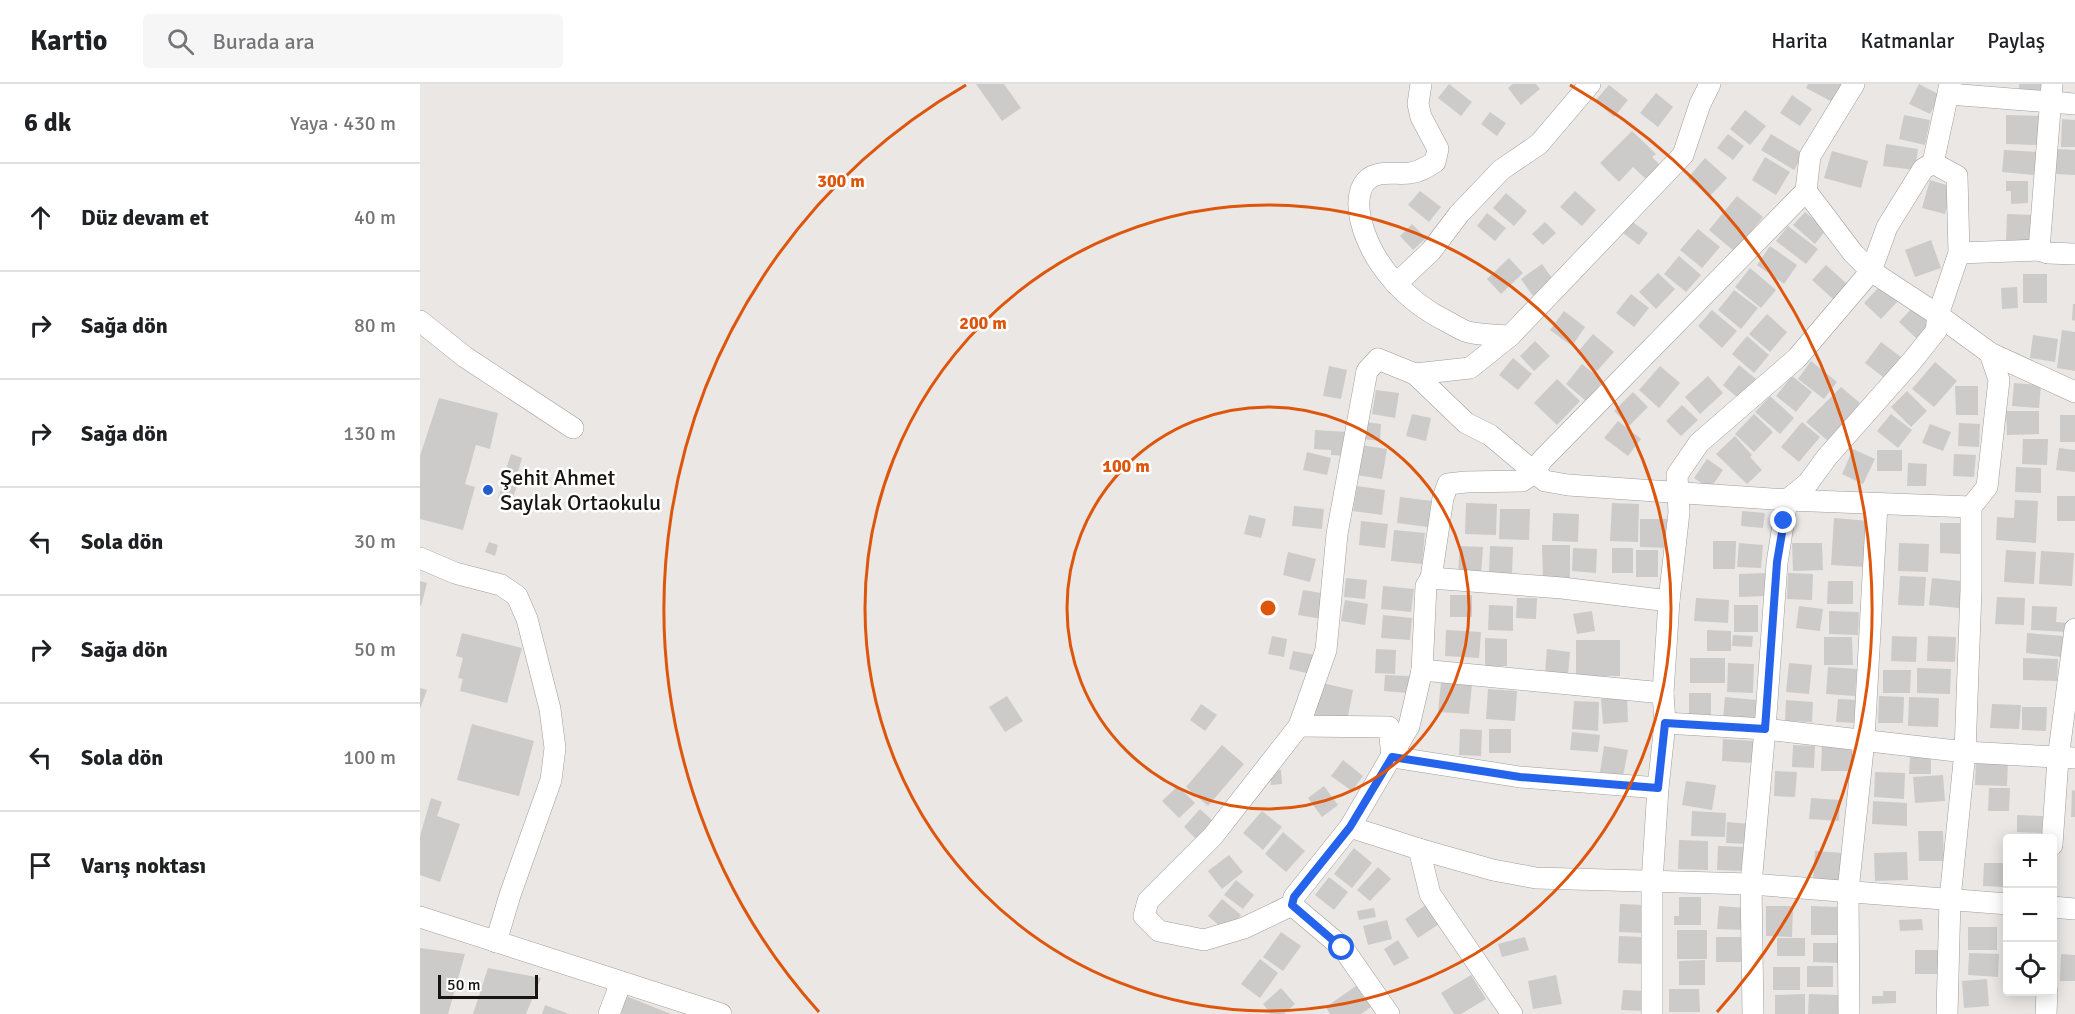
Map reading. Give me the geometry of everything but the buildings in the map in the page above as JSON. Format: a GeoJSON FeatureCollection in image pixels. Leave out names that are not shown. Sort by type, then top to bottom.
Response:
{"type":"FeatureCollection","features":[{"type":"Feature","properties":{"kind":"street"},"geometry":{"type":"LineString","coordinates":[[1421,84],[1418,104],[1421,117],[1438,149],[1435,162],[1427,168],[1412,173],[1375,174],[1365,183],[1359,194],[1365,238],[1403,294],[1436,316],[1468,332],[1510,336]]}},
{"type":"Feature","properties":{"kind":"street"},"geometry":{"type":"LineString","coordinates":[[1396,284],[1431,251],[1460,214],[1501,170],[1539,144],[1590,84]]}},
{"type":"Feature","properties":{"kind":"street"},"geometry":{"type":"LineString","coordinates":[[1415,374],[1470,368],[1510,336],[1683,155],[1700,104],[1710,84]]}},
{"type":"Feature","properties":{"kind":"street"},"geometry":{"type":"LineString","coordinates":[[1292,905],[1294,897],[1350,827],[1409,726],[1422,670],[1426,586],[1431,578],[1443,498],[1448,484],[1522,481],[1534,473],[1550,452],[1806,191],[1810,156],[1854,84]]}},
{"type":"Feature","properties":{"kind":"street"},"geometry":{"type":"LineString","coordinates":[[1652,1014],[1652,882],[1665,723],[1663,693],[1679,513],[1677,475],[1699,443],[1797,358],[1871,270],[1887,227],[1923,169],[1933,163],[1950,89],[2051,93],[2075,104]]}},
{"type":"Feature","properties":{"kind":"street"},"geometry":{"type":"LineString","coordinates":[[2039,250],[2051,93]]}},
{"type":"Feature","properties":{"kind":"street"},"geometry":{"type":"LineString","coordinates":[[1753,1014],[1751,884],[1777,562],[1787,500],[1808,483],[1827,457],[1936,331],[1938,315],[1959,253],[1957,176],[1933,163]]}},
{"type":"Feature","properties":{"kind":"street"},"geometry":{"type":"LineString","coordinates":[[1806,191],[1853,253],[1871,270],[1990,352],[2075,392]]}},
{"type":"Feature","properties":{"kind":"street"},"geometry":{"type":"LineString","coordinates":[[1959,253],[2039,250],[2048,253],[2075,254]]}},
{"type":"Feature","properties":{"kind":"street"},"geometry":{"type":"LineString","coordinates":[[422,331],[573,428]]}},
{"type":"Feature","properties":{"kind":"street"},"geometry":{"type":"LineString","coordinates":[[1947,1014],[1950,899],[1965,752],[1971,590],[1971,507],[1987,488],[1999,380],[1990,352]]}},
{"type":"Feature","properties":{"kind":"street"},"geometry":{"type":"LineString","coordinates":[[1292,905],[1244,928],[1204,940],[1159,931],[1144,916],[1148,901],[1213,836],[1299,726],[1326,650],[1336,534],[1367,371],[1378,359],[1415,374],[1466,423],[1490,435],[1545,481],[1568,485],[1787,500],[1971,507]]}},
{"type":"Feature","properties":{"kind":"street"},"geometry":{"type":"LineString","coordinates":[[1849,1014],[1848,891],[1864,740],[1876,504]]}},
{"type":"Feature","properties":{"kind":"street"},"geometry":{"type":"LineString","coordinates":[[420,558],[455,573],[501,585],[517,597],[527,619],[550,709],[555,748],[551,780],[510,895],[496,942]]}},
{"type":"Feature","properties":{"kind":"street"},"geometry":{"type":"LineString","coordinates":[[1431,578],[1562,588],[1670,601]]}},
{"type":"Feature","properties":{"kind":"street"},"geometry":{"type":"LineString","coordinates":[[2054,834],[2066,759],[2075,630]]}},
{"type":"Feature","properties":{"kind":"street"},"geometry":{"type":"LineString","coordinates":[[1422,670],[1663,693]]}},
{"type":"Feature","properties":{"kind":"street"},"geometry":{"type":"LineString","coordinates":[[1665,723],[1765,729],[1965,752],[2066,759]]}},
{"type":"Feature","properties":{"kind":"street"},"geometry":{"type":"LineString","coordinates":[[1299,726],[1389,727],[1392,757]]}},
{"type":"Feature","properties":{"kind":"street"},"geometry":{"type":"LineString","coordinates":[[1392,757],[1520,777],[1658,788]]}},
{"type":"Feature","properties":{"kind":"street"},"geometry":{"type":"LineString","coordinates":[[1350,827],[1493,870],[1536,878],[1751,884],[2003,904]]}},
{"type":"Feature","properties":{"kind":"street"},"geometry":{"type":"LineString","coordinates":[[1419,849],[1430,894],[1512,1014]]}},
{"type":"Feature","properties":{"kind":"street"},"geometry":{"type":"LineString","coordinates":[[1292,905],[1342,948],[1372,986],[1389,1014]]}},
{"type":"Feature","properties":{"kind":"street"},"geometry":{"type":"LineString","coordinates":[[2057,907],[2075,909]]}},
{"type":"Feature","properties":{"kind":"street"},"geometry":{"type":"LineString","coordinates":[[420,917],[721,1014]]}},
{"type":"Feature","properties":{"kind":"street"},"geometry":{"type":"LineString","coordinates":[[609,1014],[621,982]]}},
{"type":"Feature","properties":{"kind":"street"},"geometry":{"type":"LineString","coordinates":[[2046,1014],[2047,996]]}},
{"type":"Feature","properties":{"kind":"place","name":"Şehit Ahmet Saylak Ortaokulu"},"geometry":{"type":"Point","coordinates":[488,490]}},
{"type":"Feature","properties":{"kind":"route"},"geometry":{"type":"LineString","coordinates":[[1342,948],[1292,905],[1294,897],[1350,827],[1392,757],[1520,777],[1658,788],[1665,723],[1765,729],[1777,562],[1784,521]]}}]}
